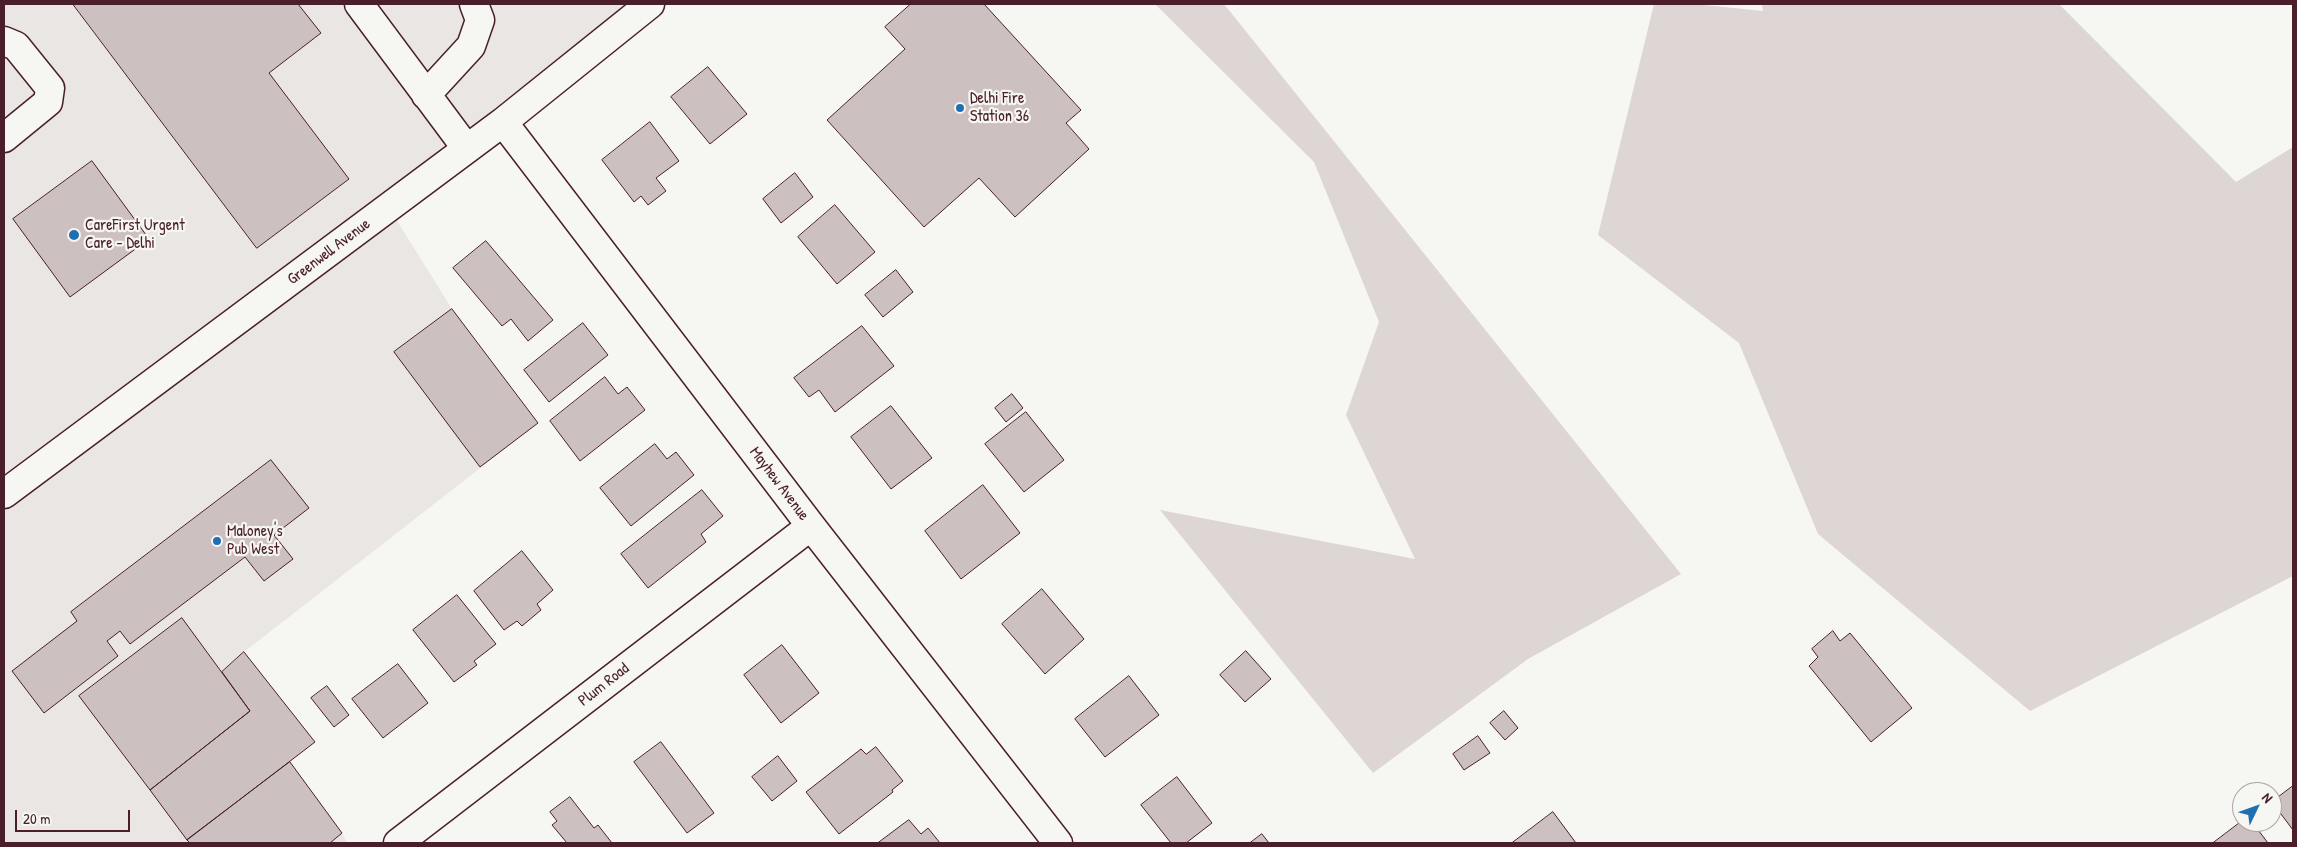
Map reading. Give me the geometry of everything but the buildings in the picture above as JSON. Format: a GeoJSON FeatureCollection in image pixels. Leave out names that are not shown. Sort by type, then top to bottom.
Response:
{"type":"FeatureCollection","features":[{"type":"Feature","properties":{"kind":"street"},"geometry":{"type":"LineString","coordinates":[[359,4],[467,149]]}},
{"type":"Feature","properties":{"kind":"street"},"geometry":{"type":"LineString","coordinates":[[426,95],[471,46],[480,20],[474,4]]}},
{"type":"Feature","properties":{"kind":"street","name":"Greenwell Avenue"},"geometry":{"type":"LineString","coordinates":[[4,494],[503,122],[650,4]]}},
{"type":"Feature","properties":{"kind":"street"},"geometry":{"type":"LineString","coordinates":[[4,41],[16,46],[50,88],[48,102],[4,138]]}},
{"type":"Feature","properties":{"kind":"street","name":"Mayhew Avenue"},"geometry":{"type":"LineString","coordinates":[[503,122],[811,526],[1058,843]]}},
{"type":"Feature","properties":{"kind":"street","name":"Plum Road"},"geometry":{"type":"LineString","coordinates":[[398,843],[811,526]]}},
{"type":"Feature","properties":{"kind":"shaded area"},"geometry":{"type":"Polygon","coordinates":[[[4,4],[650,4],[389,208],[452,309],[538,423],[244,652],[315,742],[290,762],[342,833],[347,843],[4,843],[4,4]]]}},
{"type":"Feature","properties":{"kind":"shaded area"},"geometry":{"type":"Polygon","coordinates":[[[1155,4],[1224,4],[1681,574],[1528,659],[1373,773],[1160,510],[1415,559],[1346,415],[1379,322],[1314,162],[1155,4]]]}},
{"type":"Feature","properties":{"kind":"shaded area"},"geometry":{"type":"Polygon","coordinates":[[[1654,4],[1694,4],[1763,11],[1762,4],[2059,4],[2236,182],[2293,147],[2293,576],[2030,711],[1818,534],[1739,343],[1598,235],[1654,4]]]}},
{"type":"Feature","properties":{"kind":"place","name":"Delhi Fire Station 36"},"geometry":{"type":"Point","coordinates":[960,108]}},
{"type":"Feature","properties":{"kind":"place","name":"CareFirst Urgent Care - Delhi"},"geometry":{"type":"Point","coordinates":[74,235]}},
{"type":"Feature","properties":{"kind":"place","name":"Maloney's Pub West"},"geometry":{"type":"Point","coordinates":[217,541]}}]}
